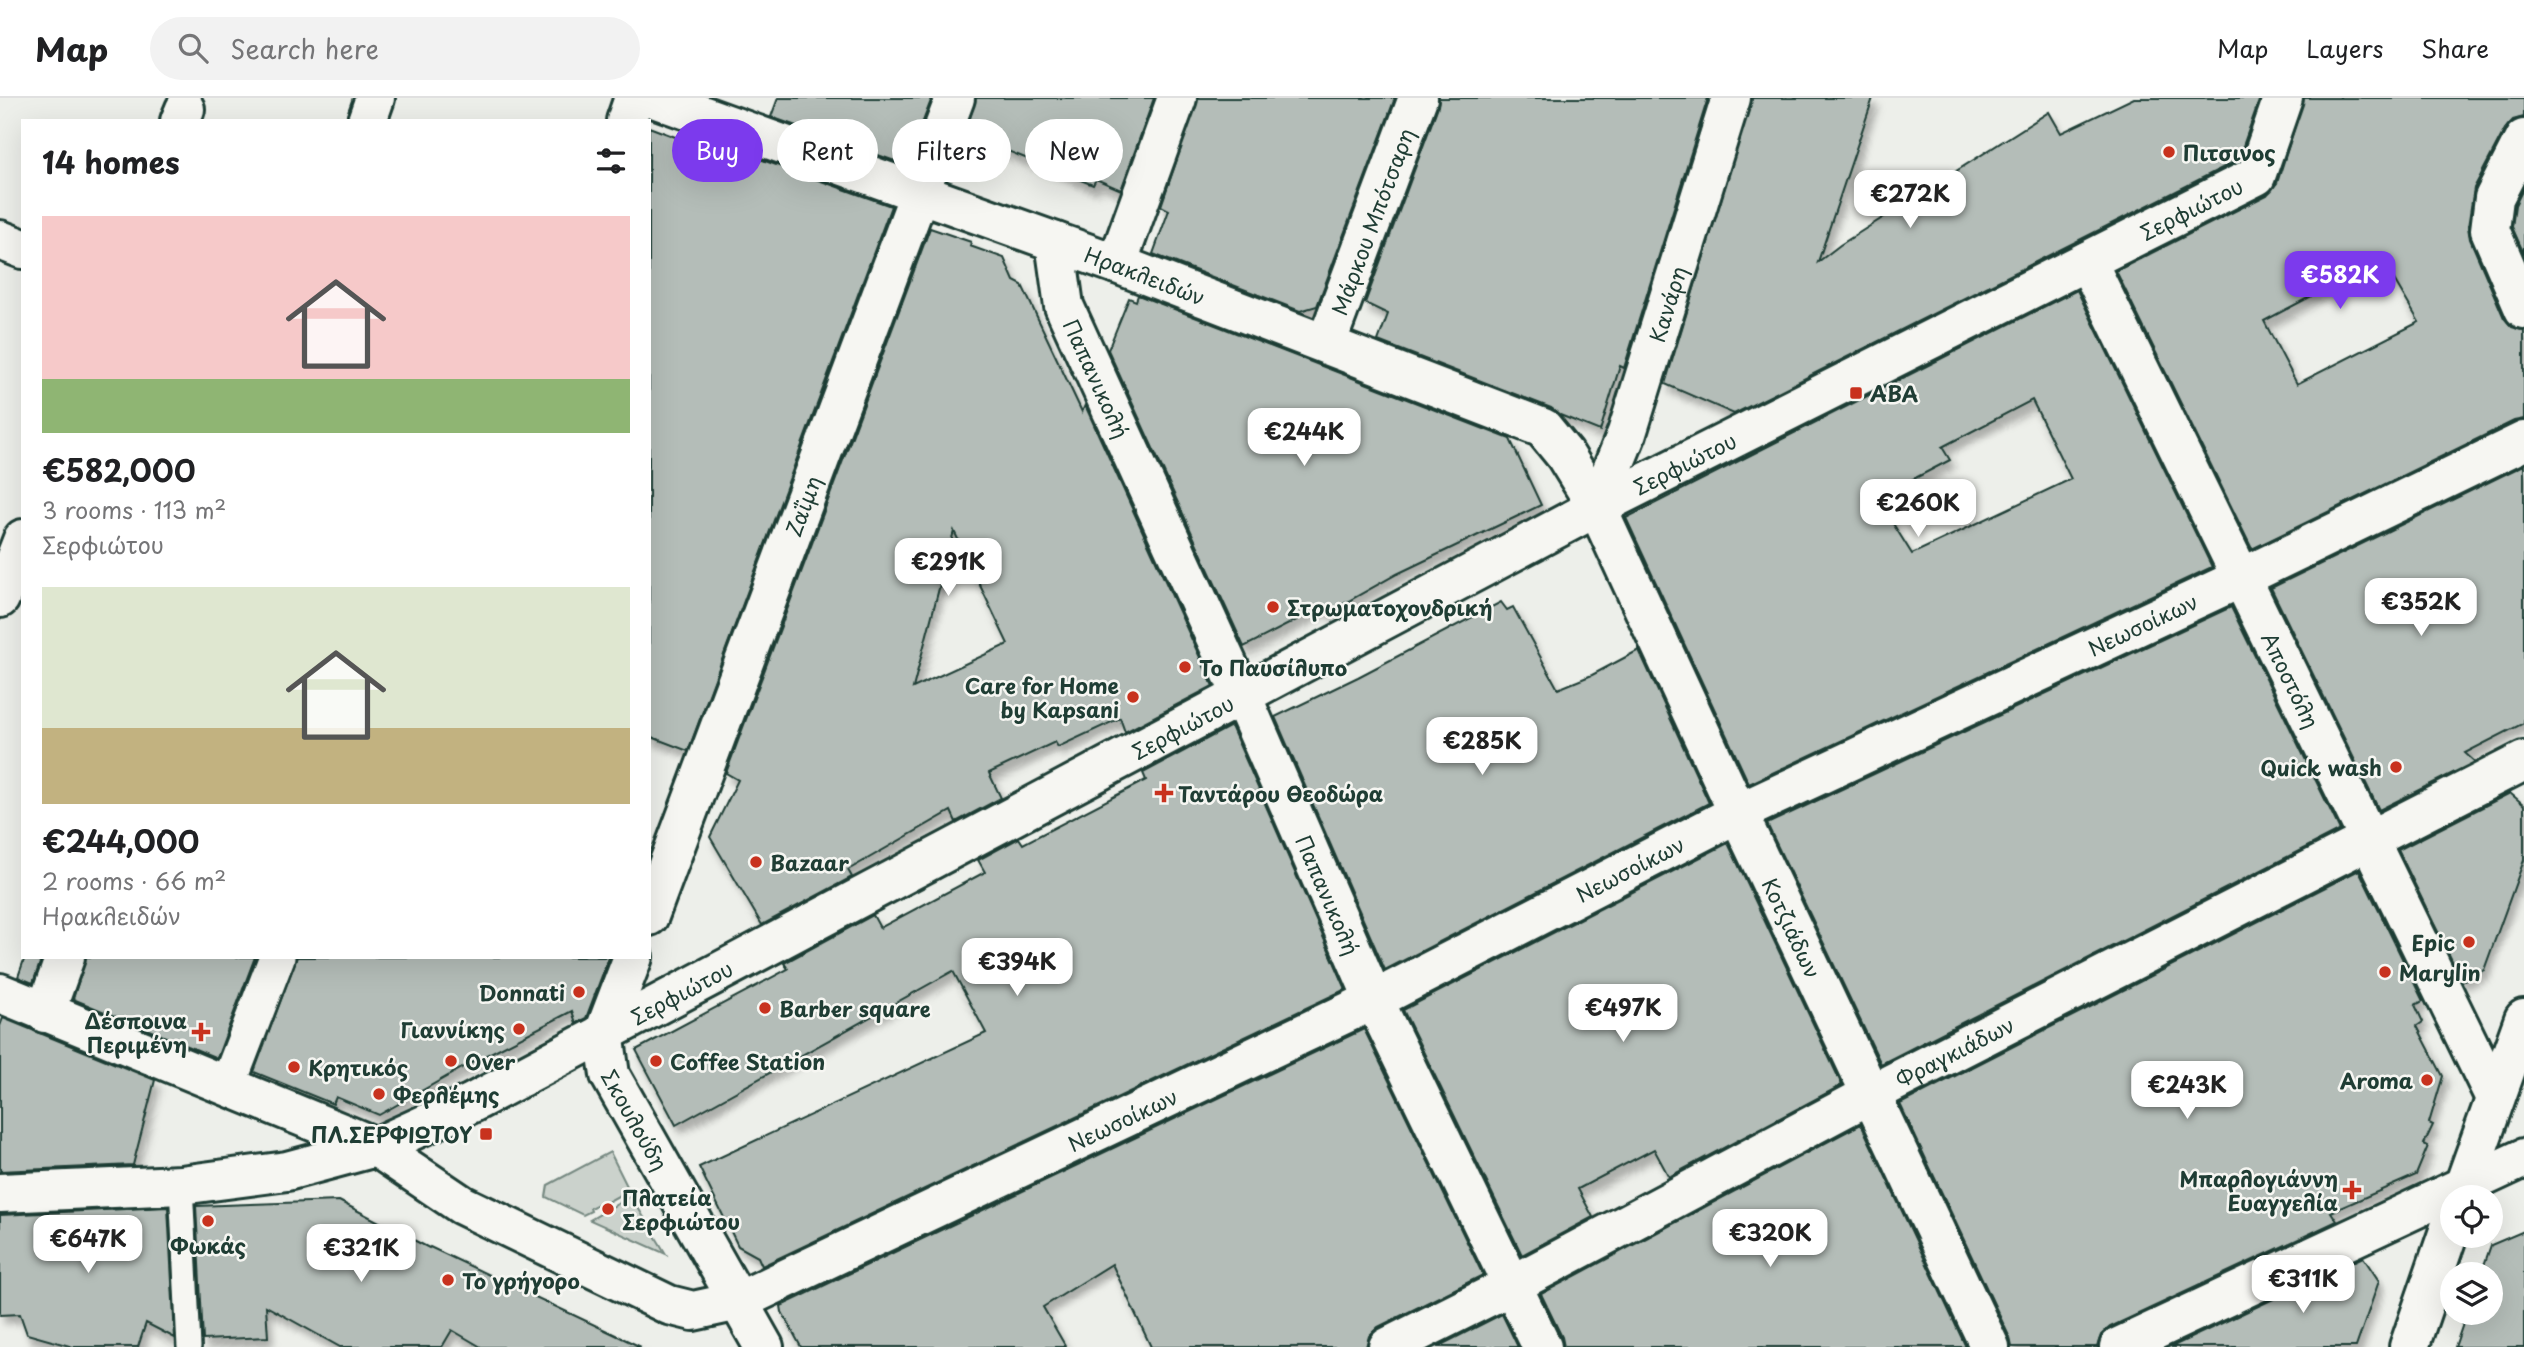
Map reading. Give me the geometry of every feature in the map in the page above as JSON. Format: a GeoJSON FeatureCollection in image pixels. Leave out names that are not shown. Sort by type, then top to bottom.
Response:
{"type":"FeatureCollection","features":[{"type":"Feature","properties":{"kind":"street"},"geometry":{"type":"LineString","coordinates":[[368,119],[375,98]]}},
{"type":"Feature","properties":{"kind":"street"},"geometry":{"type":"LineString","coordinates":[[627,119],[635,98]]}},
{"type":"Feature","properties":{"kind":"street","name":"Ηρακλειδών"},"geometry":{"type":"LineString","coordinates":[[654,98],[1117,264],[1543,429],[1565,456],[1597,507]]}},
{"type":"Feature","properties":{"kind":"street","name":"Ζαΐμη"},"geometry":{"type":"LineString","coordinates":[[651,905],[660,858],[921,193],[955,98]]}},
{"type":"Feature","properties":{"kind":"street"},"geometry":{"type":"LineString","coordinates":[[1117,264],[1177,98]]}},
{"type":"Feature","properties":{"kind":"street","name":"Μάρκου Μπότσαρη"},"geometry":{"type":"LineString","coordinates":[[1326,344],[1418,98]]}},
{"type":"Feature","properties":{"kind":"street","name":"Κανάρη"},"geometry":{"type":"LineString","coordinates":[[1597,507],[1627,433],[1731,98]]}},
{"type":"Feature","properties":{"kind":"street","name":"Σερφιώτου"},"geometry":{"type":"LineString","coordinates":[[0,1194],[181,1185],[287,1171],[376,1147],[472,1104],[1597,507],[2256,176],[2283,98]]}},
{"type":"Feature","properties":{"kind":"street"},"geometry":{"type":"LineString","coordinates":[[2524,139],[2494,198],[2490,230],[2524,309]]}},
{"type":"Feature","properties":{"kind":"street"},"geometry":{"type":"LineString","coordinates":[[0,240],[21,248]]}},
{"type":"Feature","properties":{"kind":"street","name":"Παπανικολή"},"geometry":{"type":"LineString","coordinates":[[1055,242],[1064,306],[1242,696],[1374,1000],[1542,1347]]}},
{"type":"Feature","properties":{"kind":"street","name":"Αποστόλη"},"geometry":{"type":"LineString","coordinates":[[2087,261],[2495,1098]]}},
{"type":"Feature","properties":{"kind":"street","name":"Νεωσοίκων"},"geometry":{"type":"LineString","coordinates":[[0,993],[376,1147],[462,1205],[669,1305],[693,1311],[739,1301],[1374,1000],[1738,813],[2241,578],[2524,441]]}},
{"type":"Feature","properties":{"kind":"street","name":"Κοτζιάδων"},"geometry":{"type":"LineString","coordinates":[[1597,507],[1990,1347]]}},
{"type":"Feature","properties":{"kind":"street"},"geometry":{"type":"LineString","coordinates":[[21,544],[0,599],[21,607]]}},
{"type":"Feature","properties":{"kind":"street","name":"Φραγκιάδων"},"geometry":{"type":"LineString","coordinates":[[1388,1347],[1512,1285],[1871,1094],[2524,761]]}},
{"type":"Feature","properties":{"kind":"street"},"geometry":{"type":"LineString","coordinates":[[45,1013],[64,959]]}},
{"type":"Feature","properties":{"kind":"street"},"geometry":{"type":"LineString","coordinates":[[227,1087],[276,959]]}},
{"type":"Feature","properties":{"kind":"street"},"geometry":{"type":"LineString","coordinates":[[604,1034],[632,959]]}},
{"type":"Feature","properties":{"kind":"street"},"geometry":{"type":"LineString","coordinates":[[2464,1185],[2524,1019]]}},
{"type":"Feature","properties":{"kind":"street","name":"Σκουλούδη"},"geometry":{"type":"LineString","coordinates":[[604,1034],[610,1074],[764,1347]]}},
{"type":"Feature","properties":{"kind":"street"},"geometry":{"type":"LineString","coordinates":[[2484,1185],[2524,1158]]}},
{"type":"Feature","properties":{"kind":"street"},"geometry":{"type":"LineString","coordinates":[[2119,1347],[2440,1210]]}},
{"type":"Feature","properties":{"kind":"street"},"geometry":{"type":"LineString","coordinates":[[2409,1347],[2442,1248]]}},
{"type":"Feature","properties":{"kind":"lane"},"geometry":{"type":"LineString","coordinates":[[181,1185],[189,1347]]}},
{"type":"Feature","properties":{"kind":"shaded area"},"geometry":{"type":"Polygon","coordinates":[[[610,1152],[629,1190],[600,1206],[598,1204],[590,1208],[591,1211],[583,1215],[546,1197],[548,1185],[610,1152]]]}},
{"type":"Feature","properties":{"kind":"shaded area"},"geometry":{"type":"Polygon","coordinates":[[[631,1196],[666,1254],[590,1220],[631,1196]]]}},
{"type":"Feature","properties":{"kind":"building"},"geometry":{"type":"Polygon","coordinates":[[[778,98],[932,98],[924,119],[892,119],[892,160],[878,155],[878,119],[771,117],[778,98]]]}},
{"type":"Feature","properties":{"kind":"building"},"geometry":{"type":"Polygon","coordinates":[[[976,98],[1154,98],[1121,190],[1103,182],[1123,182],[1123,119],[1025,119],[1025,158],[1011,152],[1011,119],[970,119],[976,98]]]}},
{"type":"Feature","properties":{"kind":"building"},"geometry":{"type":"Polygon","coordinates":[[[1198,98],[1395,98],[1317,306],[1300,311],[1153,254],[1169,210],[1161,206],[1198,98]]]}},
{"type":"Feature","properties":{"kind":"building"},"geometry":{"type":"Polygon","coordinates":[[[1439,98],[1708,98],[1624,368],[1620,366],[1600,431],[1560,415],[1551,408],[1378,341],[1388,314],[1365,303],[1439,98]]]}},
{"type":"Feature","properties":{"kind":"building"},"geometry":{"type":"Polygon","coordinates":[[[1752,98],[1873,98],[1818,262],[1840,245],[2049,112],[2061,133],[2134,98],[2260,98],[2238,160],[1734,414],[1665,384],[1752,98]]]}},
{"type":"Feature","properties":{"kind":"building"},"geometry":{"type":"Polygon","coordinates":[[[2304,98],[2524,98],[2524,117],[2513,120],[2505,129],[2474,188],[2468,227],[2470,239],[2504,318],[2512,327],[2524,330],[2524,419],[2514,421],[2252,549],[2116,271],[2267,195],[2277,183],[2304,98]],[[2382,259],[2264,321],[2297,384],[2419,322],[2382,259]]]}},
{"type":"Feature","properties":{"kind":"building"},"geometry":{"type":"Polygon","coordinates":[[[651,128],[672,136],[672,182],[763,182],[763,160],[777,165],[777,182],[824,182],[891,206],[688,751],[651,737],[651,128]]]}},
{"type":"Feature","properties":{"kind":"building"},"geometry":{"type":"Polygon","coordinates":[[[2524,187],[2524,254],[2512,227],[2515,205],[2524,187]]]}},
{"type":"Feature","properties":{"kind":"building"},"geometry":{"type":"Polygon","coordinates":[[[930,228],[971,242],[970,246],[1004,258],[1014,281],[1022,285],[1082,412],[1085,405],[1213,686],[1125,732],[1120,718],[1058,747],[1055,742],[989,773],[1001,798],[956,822],[951,811],[848,870],[852,877],[762,925],[710,837],[738,780],[726,773],[930,228]],[[954,531],[913,688],[1008,644],[954,531]]]}},
{"type":"Feature","properties":{"kind":"building"},"geometry":{"type":"Polygon","coordinates":[[[2077,290],[2212,567],[1749,784],[1626,518],[2077,290]],[[2032,400],[1942,447],[1950,460],[1877,498],[1912,554],[2071,479],[2032,400]]]}},
{"type":"Feature","properties":{"kind":"building"},"geometry":{"type":"Polygon","coordinates":[[[1138,295],[1510,439],[1541,505],[1397,574],[1327,613],[1324,606],[1244,647],[1108,350],[1129,298],[1136,301],[1138,295]]]}},
{"type":"Feature","properties":{"kind":"building"},"geometry":{"type":"Polygon","coordinates":[[[2524,465],[2524,723],[2465,753],[2475,762],[2379,810],[2271,588],[2524,465]]]}},
{"type":"Feature","properties":{"kind":"building"},"geometry":{"type":"Polygon","coordinates":[[[1501,602],[1507,610],[1513,607],[1558,689],[1592,675],[1639,650],[1709,803],[1385,970],[1275,717],[1501,602]]]}},
{"type":"Feature","properties":{"kind":"building"},"geometry":{"type":"Polygon","coordinates":[[[2231,607],[2340,830],[1881,1064],[1767,824],[2231,607]]]}},
{"type":"Feature","properties":{"kind":"building"},"geometry":{"type":"Polygon","coordinates":[[[1231,726],[1346,989],[762,1266],[758,1257],[738,1246],[699,1167],[986,1033],[953,971],[676,1125],[636,1050],[788,969],[784,963],[873,915],[880,928],[985,872],[978,860],[1019,838],[1023,844],[1146,780],[1143,773],[1231,726]]]}},
{"type":"Feature","properties":{"kind":"building"},"geometry":{"type":"Polygon","coordinates":[[[2510,793],[2524,805],[2524,860],[2484,970],[2462,981],[2398,850],[2510,793]]]}},
{"type":"Feature","properties":{"kind":"building"},"geometry":{"type":"Polygon","coordinates":[[[1728,843],[1842,1085],[1669,1177],[1654,1149],[1578,1189],[1593,1217],[1522,1255],[1403,1010],[1728,843]]]}},
{"type":"Feature","properties":{"kind":"building"},"geometry":{"type":"Polygon","coordinates":[[[2359,870],[2423,1001],[2415,1005],[2423,1022],[2417,1026],[2443,1076],[2429,1123],[2433,1125],[2424,1144],[2428,1146],[2416,1175],[2331,1212],[2337,1221],[2110,1327],[2101,1335],[2097,1347],[2012,1347],[1900,1104],[2359,870]]]}},
{"type":"Feature","properties":{"kind":"building"},"geometry":{"type":"Polygon","coordinates":[[[24,959],[41,959],[33,983],[18,977],[24,959]]]}},
{"type":"Feature","properties":{"kind":"building"},"geometry":{"type":"Polygon","coordinates":[[[85,959],[254,959],[217,1058],[73,999],[85,959]]]}},
{"type":"Feature","properties":{"kind":"building"},"geometry":{"type":"Polygon","coordinates":[[[296,959],[608,959],[586,1018],[576,1023],[572,1011],[471,1063],[379,1115],[336,1097],[333,1104],[254,1072],[296,959]]]}},
{"type":"Feature","properties":{"kind":"building"},"geometry":{"type":"Polygon","coordinates":[[[3,1018],[155,1080],[133,1165],[0,1171],[0,1026],[3,1018]]]}},
{"type":"Feature","properties":{"kind":"building"},"geometry":{"type":"Polygon","coordinates":[[[1364,1029],[1483,1275],[1378,1327],[1369,1336],[1366,1347],[1151,1347],[1112,1264],[1043,1307],[1066,1347],[801,1347],[782,1312],[781,1306],[1364,1029]]]}},
{"type":"Feature","properties":{"kind":"building"},"geometry":{"type":"Polygon","coordinates":[[[1861,1124],[1966,1347],[1564,1347],[1562,1337],[1541,1294],[1861,1124]]]}},
{"type":"Feature","properties":{"kind":"building"},"geometry":{"type":"Polygon","coordinates":[[[339,1201],[429,1248],[641,1347],[481,1347],[452,1330],[442,1347],[340,1347],[266,1306],[268,1337],[203,1340],[196,1206],[339,1201]]]}},
{"type":"Feature","properties":{"kind":"building"},"geometry":{"type":"Polygon","coordinates":[[[168,1207],[175,1338],[146,1323],[138,1347],[73,1347],[27,1334],[20,1314],[0,1315],[0,1215],[168,1207]]]}},
{"type":"Feature","properties":{"kind":"building"},"geometry":{"type":"Polygon","coordinates":[[[2524,1231],[2524,1347],[2455,1347],[2463,1325],[2503,1325],[2503,1262],[2485,1262],[2490,1248],[2503,1248],[2503,1240],[2524,1231]]]}},
{"type":"Feature","properties":{"kind":"building"},"geometry":{"type":"Polygon","coordinates":[[[2363,1257],[2379,1281],[2356,1347],[2171,1347],[2363,1257]]]}},
{"type":"Feature","properties":{"kind":"building"},"geometry":{"type":"Polygon","coordinates":[[[1502,1314],[1518,1347],[1437,1347],[1502,1314]]]}},
{"type":"Feature","properties":{"kind":"place","name":"Πιτσινος"},"geometry":{"type":"Point","coordinates":[2169,152]}},
{"type":"Feature","properties":{"kind":"place","name":"ΑΒΑ"},"geometry":{"type":"Point","coordinates":[1856,393]}},
{"type":"Feature","properties":{"kind":"place","name":"Στρωματοχονδρική"},"geometry":{"type":"Point","coordinates":[1273,607]}},
{"type":"Feature","properties":{"kind":"place","name":"Το Παυσίλυπο"},"geometry":{"type":"Point","coordinates":[1185,667]}},
{"type":"Feature","properties":{"kind":"place","name":"Care for Home by Kapsani"},"geometry":{"type":"Point","coordinates":[1133,697]}},
{"type":"Feature","properties":{"kind":"place","name":"Quick wash"},"geometry":{"type":"Point","coordinates":[2396,767]}},
{"type":"Feature","properties":{"kind":"place","name":"Ταντάρου Θεοδώρα"},"geometry":{"type":"Point","coordinates":[1164,793]}},
{"type":"Feature","properties":{"kind":"place","name":"Bazaar"},"geometry":{"type":"Point","coordinates":[756,862]}},
{"type":"Feature","properties":{"kind":"place","name":"Epic"},"geometry":{"type":"Point","coordinates":[2469,942]}},
{"type":"Feature","properties":{"kind":"place","name":"Marylin"},"geometry":{"type":"Point","coordinates":[2385,972]}},
{"type":"Feature","properties":{"kind":"place","name":"Donnati"},"geometry":{"type":"Point","coordinates":[579,992]}},
{"type":"Feature","properties":{"kind":"place","name":"Barber square"},"geometry":{"type":"Point","coordinates":[765,1008]}},
{"type":"Feature","properties":{"kind":"place","name":"Γιαννίκης"},"geometry":{"type":"Point","coordinates":[519,1029]}},
{"type":"Feature","properties":{"kind":"place","name":"Δέσποινα Περιμένη"},"geometry":{"type":"Point","coordinates":[201,1032]}},
{"type":"Feature","properties":{"kind":"place","name":"Over"},"geometry":{"type":"Point","coordinates":[451,1061]}},
{"type":"Feature","properties":{"kind":"place","name":"Coffee Station"},"geometry":{"type":"Point","coordinates":[656,1061]}},
{"type":"Feature","properties":{"kind":"place","name":"Κρητικός"},"geometry":{"type":"Point","coordinates":[294,1067]}},
{"type":"Feature","properties":{"kind":"place","name":"Aroma"},"geometry":{"type":"Point","coordinates":[2427,1080]}},
{"type":"Feature","properties":{"kind":"place","name":"Φερλέμης"},"geometry":{"type":"Point","coordinates":[379,1094]}},
{"type":"Feature","properties":{"kind":"place","name":"ΠΛ.ΣΕΡΦΙΩΤΟΥ"},"geometry":{"type":"Point","coordinates":[486,1134]}},
{"type":"Feature","properties":{"kind":"place","name":"Μπαρλογιάννη Ευαγγελία"},"geometry":{"type":"Point","coordinates":[2352,1190]}},
{"type":"Feature","properties":{"kind":"place","name":"Πλατεία Σερφιώτου"},"geometry":{"type":"Point","coordinates":[608,1209]}},
{"type":"Feature","properties":{"kind":"place","name":"Φωκάς"},"geometry":{"type":"Point","coordinates":[208,1221]}},
{"type":"Feature","properties":{"kind":"place","name":"Το γρήγορο"},"geometry":{"type":"Point","coordinates":[448,1280]}}]}
